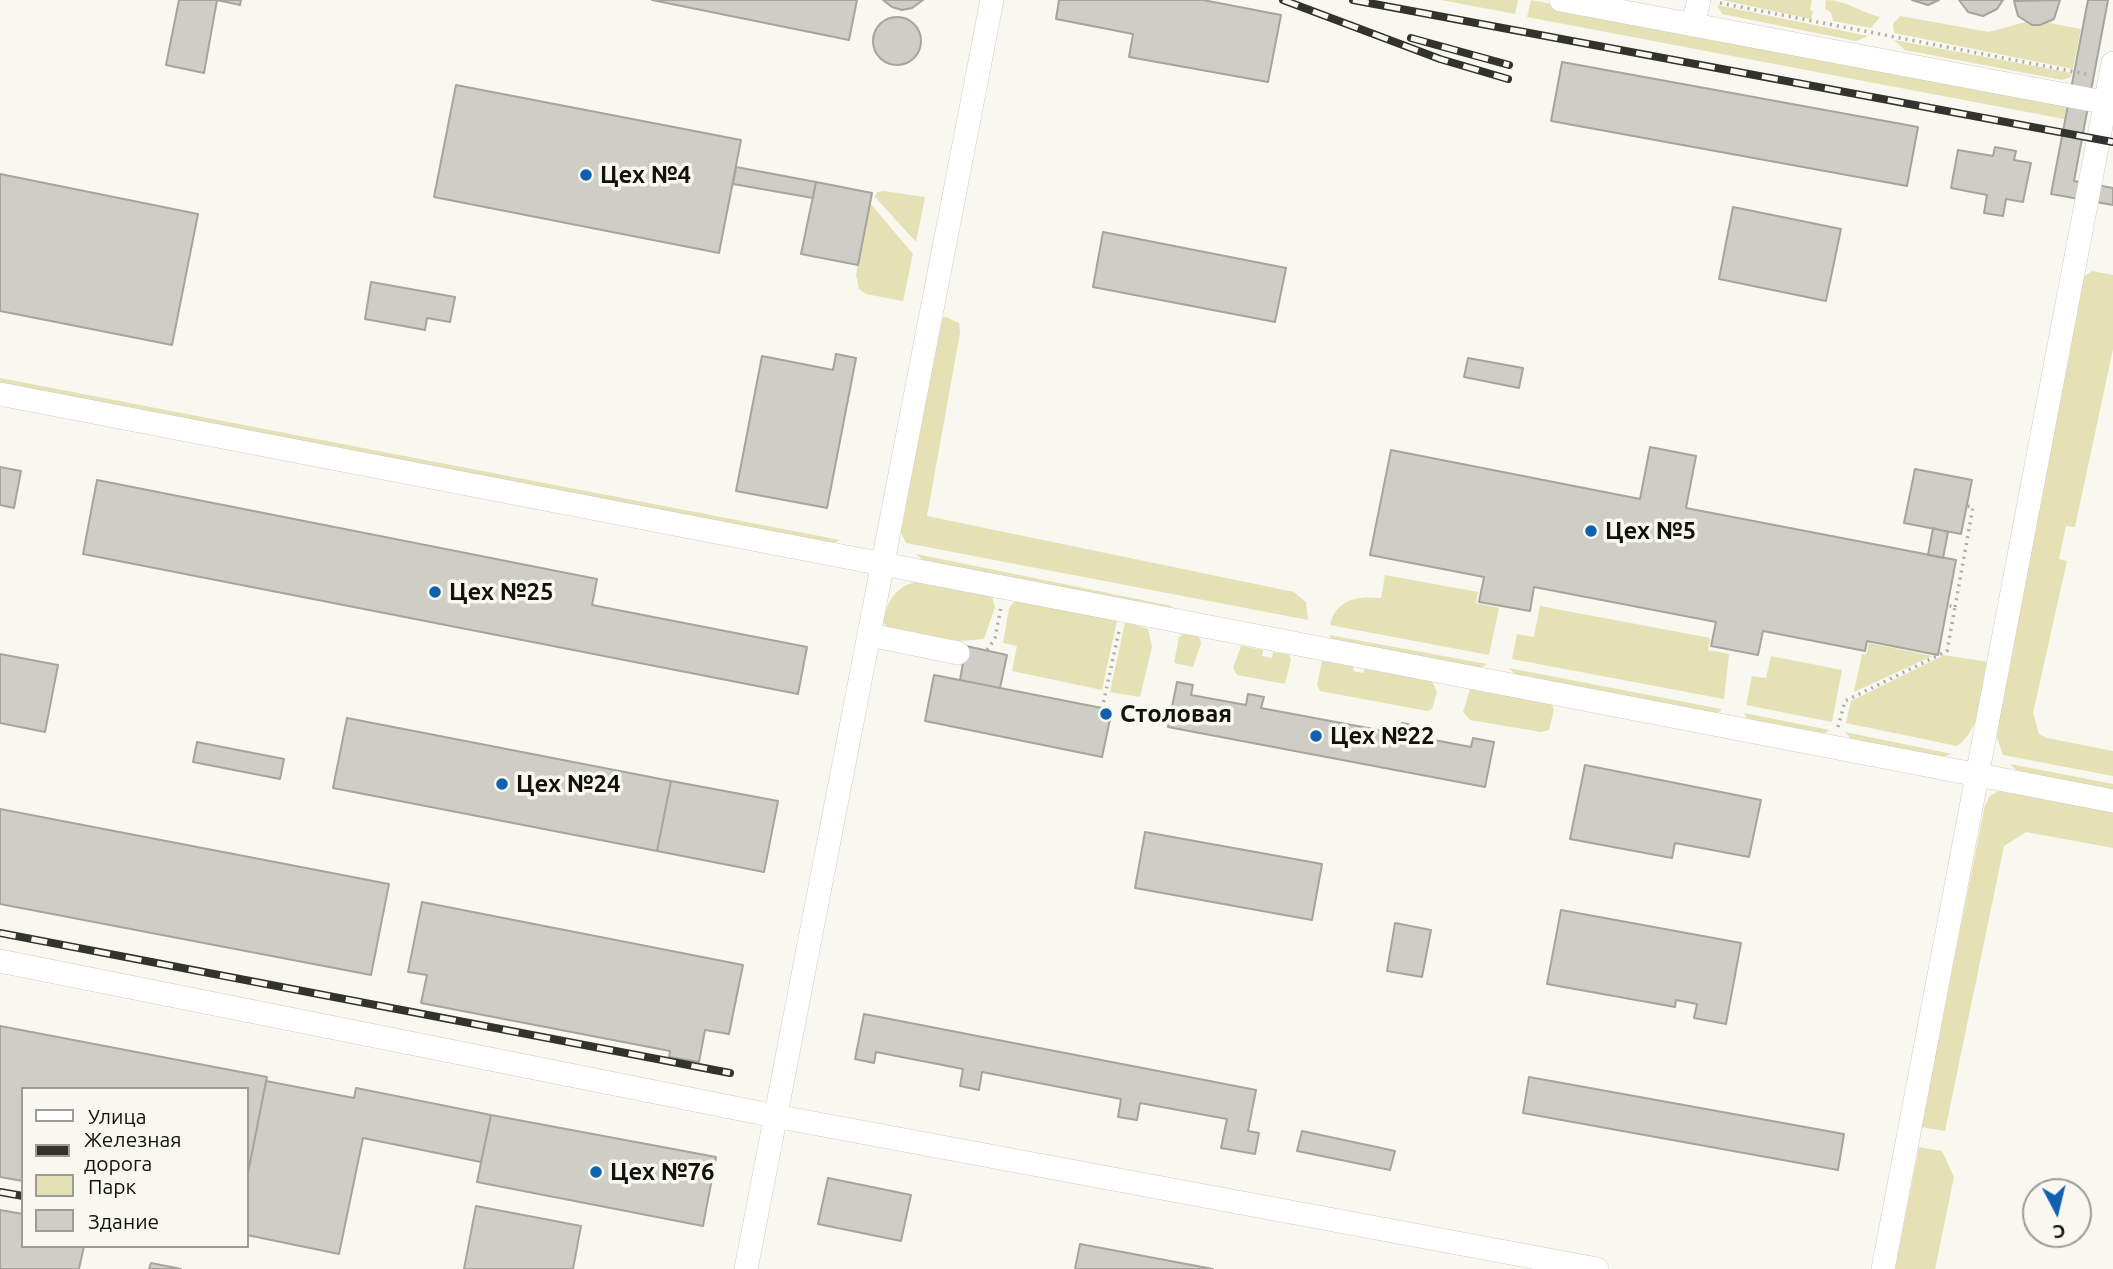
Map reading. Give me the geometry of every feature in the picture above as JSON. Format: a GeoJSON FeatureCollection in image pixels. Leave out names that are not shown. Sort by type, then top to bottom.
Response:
{"type":"FeatureCollection","features":[{"type":"Feature","properties":{"kind":"lane"},"geometry":{"type":"LineString","coordinates":[[746,1269],[992,0]]}},
{"type":"Feature","properties":{"kind":"lane"},"geometry":{"type":"LineString","coordinates":[[1561,0],[2109,104]]}},
{"type":"Feature","properties":{"kind":"lane"},"geometry":{"type":"LineString","coordinates":[[1693,25],[1709,1]]}},
{"type":"Feature","properties":{"kind":"lane"},"geometry":{"type":"LineString","coordinates":[[1883,1269],[2109,104],[2111,71]]}},
{"type":"Feature","properties":{"kind":"lane"},"geometry":{"type":"LineString","coordinates":[[0,394],[2113,801]]}},
{"type":"Feature","properties":{"kind":"lane"},"geometry":{"type":"LineString","coordinates":[[870,635],[958,653]]}},
{"type":"Feature","properties":{"kind":"lane"},"geometry":{"type":"LineString","coordinates":[[0,961],[775,1116],[1597,1269]]}},
{"type":"Feature","properties":{"kind":"path"},"geometry":{"type":"LineString","coordinates":[[1709,1],[2111,71]]}},
{"type":"Feature","properties":{"kind":"path"},"geometry":{"type":"LineString","coordinates":[[1838,727],[1845,701],[1947,651],[1973,507],[1967,506]]}},
{"type":"Feature","properties":{"kind":"path"},"geometry":{"type":"LineString","coordinates":[[987,650],[995,638],[1005,589]]}},
{"type":"Feature","properties":{"kind":"path"},"geometry":{"type":"LineString","coordinates":[[1947,605],[1955,607]]}},
{"type":"Feature","properties":{"kind":"path"},"geometry":{"type":"LineString","coordinates":[[1102,709],[1123,611]]}},
{"type":"Feature","properties":{"kind":"green space"},"geometry":{"type":"Polygon","coordinates":[[[1441,0],[1518,0],[1515,14],[1441,0]]]}},
{"type":"Feature","properties":{"kind":"green space"},"geometry":{"type":"Polygon","coordinates":[[[1531,0],[2067,102],[2064,119],[1527,17],[1531,0]]]}},
{"type":"Feature","properties":{"kind":"green space"},"geometry":{"type":"Polygon","coordinates":[[[1722,0],[1812,0],[1810,10],[1813,11],[1811,19],[1722,0]]]}},
{"type":"Feature","properties":{"kind":"green space"},"geometry":{"type":"Polygon","coordinates":[[[1826,0],[1840,2],[1880,17],[1871,28],[1833,21],[1831,12],[1825,9],[1826,0]]]}},
{"type":"Feature","properties":{"kind":"green space"},"geometry":{"type":"Polygon","coordinates":[[[1717,5],[1868,36],[1856,41],[1722,14],[1717,5]]]}},
{"type":"Feature","properties":{"kind":"green space"},"geometry":{"type":"Polygon","coordinates":[[[1900,16],[1989,32],[2033,20],[2081,29],[2073,69],[1894,33],[1893,24],[1900,16]]]}},
{"type":"Feature","properties":{"kind":"green space"},"geometry":{"type":"Polygon","coordinates":[[[1894,40],[2072,73],[2071,77],[2062,80],[1905,50],[1894,40]]]}},
{"type":"Feature","properties":{"kind":"green space"},"geometry":{"type":"Polygon","coordinates":[[[877,192],[925,197],[916,242],[875,197],[877,192]]]}},
{"type":"Feature","properties":{"kind":"green space"},"geometry":{"type":"Polygon","coordinates":[[[870,203],[913,254],[903,301],[866,294],[859,289],[856,275],[870,203]]]}},
{"type":"Feature","properties":{"kind":"green space"},"geometry":{"type":"Polygon","coordinates":[[[2092,271],[2113,275],[2113,349],[2075,527],[2066,526],[2059,559],[2067,561],[2033,713],[2039,734],[2047,738],[2113,751],[2113,776],[2003,755],[1994,729],[2081,279],[2092,271]]]}},
{"type":"Feature","properties":{"kind":"green space"},"geometry":{"type":"Polygon","coordinates":[[[946,317],[959,323],[960,333],[927,516],[1294,592],[1306,602],[1308,620],[906,543],[898,526],[938,319],[946,317]]]}},
{"type":"Feature","properties":{"kind":"green space"},"geometry":{"type":"Polygon","coordinates":[[[0,378],[840,540],[832,544],[0,384],[0,378]]]}},
{"type":"Feature","properties":{"kind":"green space"},"geometry":{"type":"Polygon","coordinates":[[[916,554],[1172,606],[1168,609],[926,563],[916,554]]]}},
{"type":"Feature","properties":{"kind":"green space"},"geometry":{"type":"Polygon","coordinates":[[[1385,575],[1478,592],[1476,603],[1499,608],[1489,655],[1330,625],[1337,610],[1349,601],[1381,598],[1385,575]]]}},
{"type":"Feature","properties":{"kind":"green space"},"geometry":{"type":"Polygon","coordinates":[[[917,582],[992,596],[995,607],[984,639],[958,641],[887,627],[883,622],[894,596],[903,587],[917,582]]]}},
{"type":"Feature","properties":{"kind":"green space"},"geometry":{"type":"Polygon","coordinates":[[[1016,600],[1117,621],[1102,690],[1012,671],[1017,646],[1003,643],[1009,608],[1016,600]]]}},
{"type":"Feature","properties":{"kind":"green space"},"geometry":{"type":"Polygon","coordinates":[[[1540,606],[1710,638],[1708,650],[1729,654],[1724,699],[1512,659],[1517,634],[1534,637],[1540,606]]]}},
{"type":"Feature","properties":{"kind":"green space"},"geometry":{"type":"Polygon","coordinates":[[[1125,622],[1148,629],[1152,647],[1140,697],[1110,692],[1125,622]]]}},
{"type":"Feature","properties":{"kind":"green space"},"geometry":{"type":"Polygon","coordinates":[[[1185,633],[1199,637],[1201,643],[1193,667],[1174,663],[1179,637],[1185,633]]]}},
{"type":"Feature","properties":{"kind":"green space"},"geometry":{"type":"Polygon","coordinates":[[[1329,635],[1487,664],[1480,668],[1333,640],[1329,635]]]}},
{"type":"Feature","properties":{"kind":"green space"},"geometry":{"type":"Polygon","coordinates":[[[1869,643],[1932,656],[1854,692],[1862,654],[1866,655],[1869,643]]]}},
{"type":"Feature","properties":{"kind":"green space"},"geometry":{"type":"Polygon","coordinates":[[[1241,646],[1263,650],[1262,656],[1272,658],[1273,652],[1289,655],[1291,659],[1285,684],[1237,675],[1233,668],[1241,646]]]}},
{"type":"Feature","properties":{"kind":"green space"},"geometry":{"type":"Polygon","coordinates":[[[1944,655],[1988,662],[1972,730],[1957,746],[1846,723],[1851,701],[1944,655]]]}},
{"type":"Feature","properties":{"kind":"green space"},"geometry":{"type":"Polygon","coordinates":[[[1771,656],[1842,670],[1832,722],[1746,705],[1752,676],[1766,678],[1771,656]]]}},
{"type":"Feature","properties":{"kind":"green space"},"geometry":{"type":"Polygon","coordinates":[[[1322,661],[1354,666],[1353,671],[1363,673],[1365,667],[1431,679],[1437,692],[1432,709],[1427,711],[1320,691],[1317,685],[1322,661]]]}},
{"type":"Feature","properties":{"kind":"green space"},"geometry":{"type":"Polygon","coordinates":[[[1509,668],[1721,711],[1716,713],[1516,675],[1509,668]]]}},
{"type":"Feature","properties":{"kind":"green space"},"geometry":{"type":"Polygon","coordinates":[[[1470,689],[1551,703],[1554,709],[1549,730],[1541,732],[1470,720],[1463,712],[1470,689]]]}},
{"type":"Feature","properties":{"kind":"green space"},"geometry":{"type":"Polygon","coordinates":[[[1744,713],[1830,730],[1824,733],[1747,719],[1744,713]]]}},
{"type":"Feature","properties":{"kind":"green space"},"geometry":{"type":"Polygon","coordinates":[[[1845,732],[1952,754],[1941,757],[1851,739],[1845,732]]]}},
{"type":"Feature","properties":{"kind":"green space"},"geometry":{"type":"Polygon","coordinates":[[[2010,764],[2113,784],[2113,790],[2017,771],[2010,764]]]}},
{"type":"Feature","properties":{"kind":"green space"},"geometry":{"type":"Polygon","coordinates":[[[1999,791],[2113,810],[2113,848],[2026,832],[2004,846],[1945,1131],[1921,1127],[1985,805],[1990,796],[1999,791]]]}},
{"type":"Feature","properties":{"kind":"green space"},"geometry":{"type":"Polygon","coordinates":[[[1919,1147],[1942,1151],[1954,1177],[1935,1269],[1895,1269],[1919,1147]]]}},
{"type":"Feature","properties":{"kind":"building"},"geometry":{"type":"Polygon","coordinates":[[[179,0],[217,0],[204,73],[166,65],[179,0]]]}},
{"type":"Feature","properties":{"kind":"building"},"geometry":{"type":"Polygon","coordinates":[[[217,0],[241,0],[240,5],[217,0]]]}},
{"type":"Feature","properties":{"kind":"building"},"geometry":{"type":"Polygon","coordinates":[[[652,0],[857,0],[849,40],[652,0]]]}},
{"type":"Feature","properties":{"kind":"building"},"geometry":{"type":"Polygon","coordinates":[[[883,0],[923,0],[912,8],[902,10],[883,0]]]}},
{"type":"Feature","properties":{"kind":"building"},"geometry":{"type":"Polygon","coordinates":[[[1059,0],[1203,0],[1281,15],[1268,82],[1129,57],[1133,34],[1056,19],[1059,0]]]}},
{"type":"Feature","properties":{"kind":"building"},"geometry":{"type":"Polygon","coordinates":[[[1912,0],[1939,0],[1928,5],[1912,0]]]}},
{"type":"Feature","properties":{"kind":"building"},"geometry":{"type":"Polygon","coordinates":[[[1959,0],[2003,0],[1997,9],[1983,16],[1968,12],[1959,0]]]}},
{"type":"Feature","properties":{"kind":"building"},"geometry":{"type":"Polygon","coordinates":[[[2060,0],[2054,19],[2040,25],[2032,25],[2018,16],[2014,1],[2060,0]]]}},
{"type":"Feature","properties":{"kind":"building"},"geometry":{"type":"Polygon","coordinates":[[[2088,0],[2108,0],[2074,181],[2113,188],[2113,205],[2051,194],[2088,0]]]}},
{"type":"Feature","properties":{"kind":"building"},"geometry":{"type":"Polygon","coordinates":[[[897,17],[906,18],[914,24],[920,32],[920,50],[914,58],[906,64],[897,65],[888,64],[880,58],[874,50],[873,41],[874,32],[880,24],[888,18],[897,17]]]}},
{"type":"Feature","properties":{"kind":"building"},"geometry":{"type":"Polygon","coordinates":[[[1562,62],[1918,127],[1907,186],[1551,121],[1562,62]]]}},
{"type":"Feature","properties":{"kind":"building","name":"Цех №4"},"geometry":{"type":"Polygon","coordinates":[[[456,85],[741,140],[719,253],[434,197],[456,85]]]}},
{"type":"Feature","properties":{"kind":"building"},"geometry":{"type":"Polygon","coordinates":[[[1995,147],[2016,151],[2014,160],[2031,163],[2023,202],[2006,199],[2003,216],[1984,213],[1987,195],[1951,188],[1958,150],[1993,156],[1995,147]]]}},
{"type":"Feature","properties":{"kind":"building"},"geometry":{"type":"Polygon","coordinates":[[[736,167],[816,182],[813,198],[733,184],[736,167]]]}},
{"type":"Feature","properties":{"kind":"building"},"geometry":{"type":"Polygon","coordinates":[[[0,174],[198,214],[172,345],[0,311],[0,174]]]}},
{"type":"Feature","properties":{"kind":"building"},"geometry":{"type":"Polygon","coordinates":[[[816,182],[872,193],[858,265],[801,254],[816,182]]]}},
{"type":"Feature","properties":{"kind":"building"},"geometry":{"type":"Polygon","coordinates":[[[1733,207],[1841,229],[1826,301],[1719,279],[1733,207]]]}},
{"type":"Feature","properties":{"kind":"building"},"geometry":{"type":"Polygon","coordinates":[[[1103,232],[1286,268],[1275,322],[1093,287],[1103,232]]]}},
{"type":"Feature","properties":{"kind":"building"},"geometry":{"type":"Polygon","coordinates":[[[371,282],[455,297],[450,322],[427,318],[425,330],[365,319],[371,282]]]}},
{"type":"Feature","properties":{"kind":"building"},"geometry":{"type":"Polygon","coordinates":[[[836,354],[856,358],[827,508],[736,491],[762,356],[833,370],[836,354]]]}},
{"type":"Feature","properties":{"kind":"building"},"geometry":{"type":"Polygon","coordinates":[[[1468,358],[1523,368],[1519,388],[1464,377],[1468,358]]]}},
{"type":"Feature","properties":{"kind":"building","name":"Цех №5"},"geometry":{"type":"Polygon","coordinates":[[[1650,447],[1696,456],[1686,508],[1956,560],[1938,655],[1867,641],[1865,651],[1763,631],[1758,655],[1711,646],[1716,622],[1534,587],[1530,611],[1479,602],[1484,577],[1370,555],[1391,450],[1640,499],[1650,447]]]}},
{"type":"Feature","properties":{"kind":"building"},"geometry":{"type":"Polygon","coordinates":[[[0,467],[21,471],[14,508],[0,505],[0,467]]]}},
{"type":"Feature","properties":{"kind":"building"},"geometry":{"type":"Polygon","coordinates":[[[1915,469],[1972,480],[1961,534],[1904,523],[1915,469]]]}},
{"type":"Feature","properties":{"kind":"building","name":"Цех №25"},"geometry":{"type":"Polygon","coordinates":[[[97,480],[597,579],[592,605],[807,647],[798,694],[83,554],[97,480]]]}},
{"type":"Feature","properties":{"kind":"building"},"geometry":{"type":"Polygon","coordinates":[[[1933,528],[1948,532],[1943,558],[1928,555],[1933,528]]]}},
{"type":"Feature","properties":{"kind":"building"},"geometry":{"type":"Polygon","coordinates":[[[966,646],[1007,655],[1000,688],[960,680],[966,646]]]}},
{"type":"Feature","properties":{"kind":"building"},"geometry":{"type":"Polygon","coordinates":[[[0,654],[58,665],[45,732],[0,723],[0,654]]]}},
{"type":"Feature","properties":{"kind":"building"},"geometry":{"type":"Polygon","coordinates":[[[934,675],[1112,710],[1102,757],[925,721],[934,675]]]}},
{"type":"Feature","properties":{"kind":"building","name":"Цех №22"},"geometry":{"type":"Polygon","coordinates":[[[1177,682],[1193,685],[1191,695],[1246,705],[1248,694],[1264,697],[1261,708],[1400,734],[1402,723],[1420,727],[1418,737],[1471,747],[1473,738],[1494,742],[1485,787],[1168,727],[1177,682]]]}},
{"type":"Feature","properties":{"kind":"building","name":"Цех №24"},"geometry":{"type":"Polygon","coordinates":[[[347,718],[671,781],[657,851],[333,788],[347,718]]]}},
{"type":"Feature","properties":{"kind":"building"},"geometry":{"type":"Polygon","coordinates":[[[197,742],[284,759],[280,779],[193,762],[197,742]]]}},
{"type":"Feature","properties":{"kind":"building"},"geometry":{"type":"Polygon","coordinates":[[[1585,765],[1761,800],[1749,857],[1675,843],[1672,858],[1570,839],[1585,765]]]}},
{"type":"Feature","properties":{"kind":"building"},"geometry":{"type":"Polygon","coordinates":[[[671,781],[778,801],[764,872],[657,851],[671,781]]]}},
{"type":"Feature","properties":{"kind":"building"},"geometry":{"type":"Polygon","coordinates":[[[0,809],[389,884],[371,975],[0,904],[0,809]]]}},
{"type":"Feature","properties":{"kind":"building"},"geometry":{"type":"Polygon","coordinates":[[[1145,832],[1322,864],[1312,920],[1135,888],[1145,832]]]}},
{"type":"Feature","properties":{"kind":"building"},"geometry":{"type":"Polygon","coordinates":[[[422,902],[743,965],[729,1034],[705,1030],[699,1062],[669,1057],[670,1051],[421,1003],[427,975],[408,972],[422,902]]]}},
{"type":"Feature","properties":{"kind":"building"},"geometry":{"type":"Polygon","coordinates":[[[1561,910],[1741,943],[1726,1024],[1694,1018],[1697,1004],[1676,1000],[1675,1007],[1547,984],[1561,910]]]}},
{"type":"Feature","properties":{"kind":"building"},"geometry":{"type":"Polygon","coordinates":[[[1395,923],[1431,930],[1422,977],[1387,971],[1395,923]]]}},
{"type":"Feature","properties":{"kind":"building"},"geometry":{"type":"Polygon","coordinates":[[[864,1014],[1256,1090],[1248,1131],[1259,1133],[1255,1154],[1221,1148],[1227,1119],[1140,1103],[1137,1120],[1118,1117],[1121,1099],[982,1072],[979,1090],[960,1086],[963,1069],[876,1052],[874,1063],[855,1059],[864,1014]]]}},
{"type":"Feature","properties":{"kind":"building"},"geometry":{"type":"Polygon","coordinates":[[[0,1026],[267,1077],[248,1173],[248,1087],[21,1087],[21,1181],[0,1177],[0,1026]]]}},
{"type":"Feature","properties":{"kind":"building"},"geometry":{"type":"Polygon","coordinates":[[[1529,1077],[1844,1134],[1838,1170],[1523,1113],[1529,1077]]]}},
{"type":"Feature","properties":{"kind":"building"},"geometry":{"type":"Polygon","coordinates":[[[266,1081],[354,1098],[356,1088],[491,1115],[481,1162],[363,1138],[339,1254],[248,1235],[248,1173],[266,1081]]]}},
{"type":"Feature","properties":{"kind":"building","name":"Цех №76"},"geometry":{"type":"Polygon","coordinates":[[[491,1115],[716,1157],[703,1226],[477,1182],[491,1115]]]}},
{"type":"Feature","properties":{"kind":"building"},"geometry":{"type":"Polygon","coordinates":[[[1302,1131],[1395,1151],[1390,1170],[1297,1151],[1302,1131]]]}},
{"type":"Feature","properties":{"kind":"building"},"geometry":{"type":"Polygon","coordinates":[[[828,1178],[911,1195],[901,1241],[818,1224],[828,1178]]]}},
{"type":"Feature","properties":{"kind":"building"},"geometry":{"type":"Polygon","coordinates":[[[476,1206],[581,1226],[573,1269],[464,1269],[476,1206]]]}},
{"type":"Feature","properties":{"kind":"building"},"geometry":{"type":"Polygon","coordinates":[[[0,1210],[21,1214],[21,1248],[84,1248],[79,1269],[0,1269],[0,1210]]]}},
{"type":"Feature","properties":{"kind":"building"},"geometry":{"type":"Polygon","coordinates":[[[1080,1244],[1213,1269],[1075,1269],[1080,1244]]]}},
{"type":"Feature","properties":{"kind":"building"},"geometry":{"type":"Polygon","coordinates":[[[151,1263],[181,1269],[149,1269],[151,1263]]]}},
{"type":"Feature","properties":{"kind":"railway"},"geometry":{"type":"LineString","coordinates":[[1283,0],[1440,59],[1508,79]]}},
{"type":"Feature","properties":{"kind":"railway"},"geometry":{"type":"LineString","coordinates":[[1353,0],[2113,142]]}},
{"type":"Feature","properties":{"kind":"railway"},"geometry":{"type":"LineString","coordinates":[[1411,38],[1509,65]]}},
{"type":"Feature","properties":{"kind":"railway"},"geometry":{"type":"LineString","coordinates":[[0,933],[730,1073]]}},
{"type":"Feature","properties":{"kind":"railway"},"geometry":{"type":"LineString","coordinates":[[0,1192],[21,1196]]}},
{"type":"Feature","properties":{"kind":"place","name":"Цех №4"},"geometry":{"type":"Point","coordinates":[586,175]}},
{"type":"Feature","properties":{"kind":"place","name":"Цех №5"},"geometry":{"type":"Point","coordinates":[1591,531]}},
{"type":"Feature","properties":{"kind":"place","name":"Цех №25"},"geometry":{"type":"Point","coordinates":[435,592]}},
{"type":"Feature","properties":{"kind":"place","name":"Столовая"},"geometry":{"type":"Point","coordinates":[1106,714]}},
{"type":"Feature","properties":{"kind":"place","name":"Цех №22"},"geometry":{"type":"Point","coordinates":[1316,736]}},
{"type":"Feature","properties":{"kind":"place","name":"Цех №24"},"geometry":{"type":"Point","coordinates":[502,784]}},
{"type":"Feature","properties":{"kind":"place","name":"Цех №76"},"geometry":{"type":"Point","coordinates":[596,1172]}}]}
